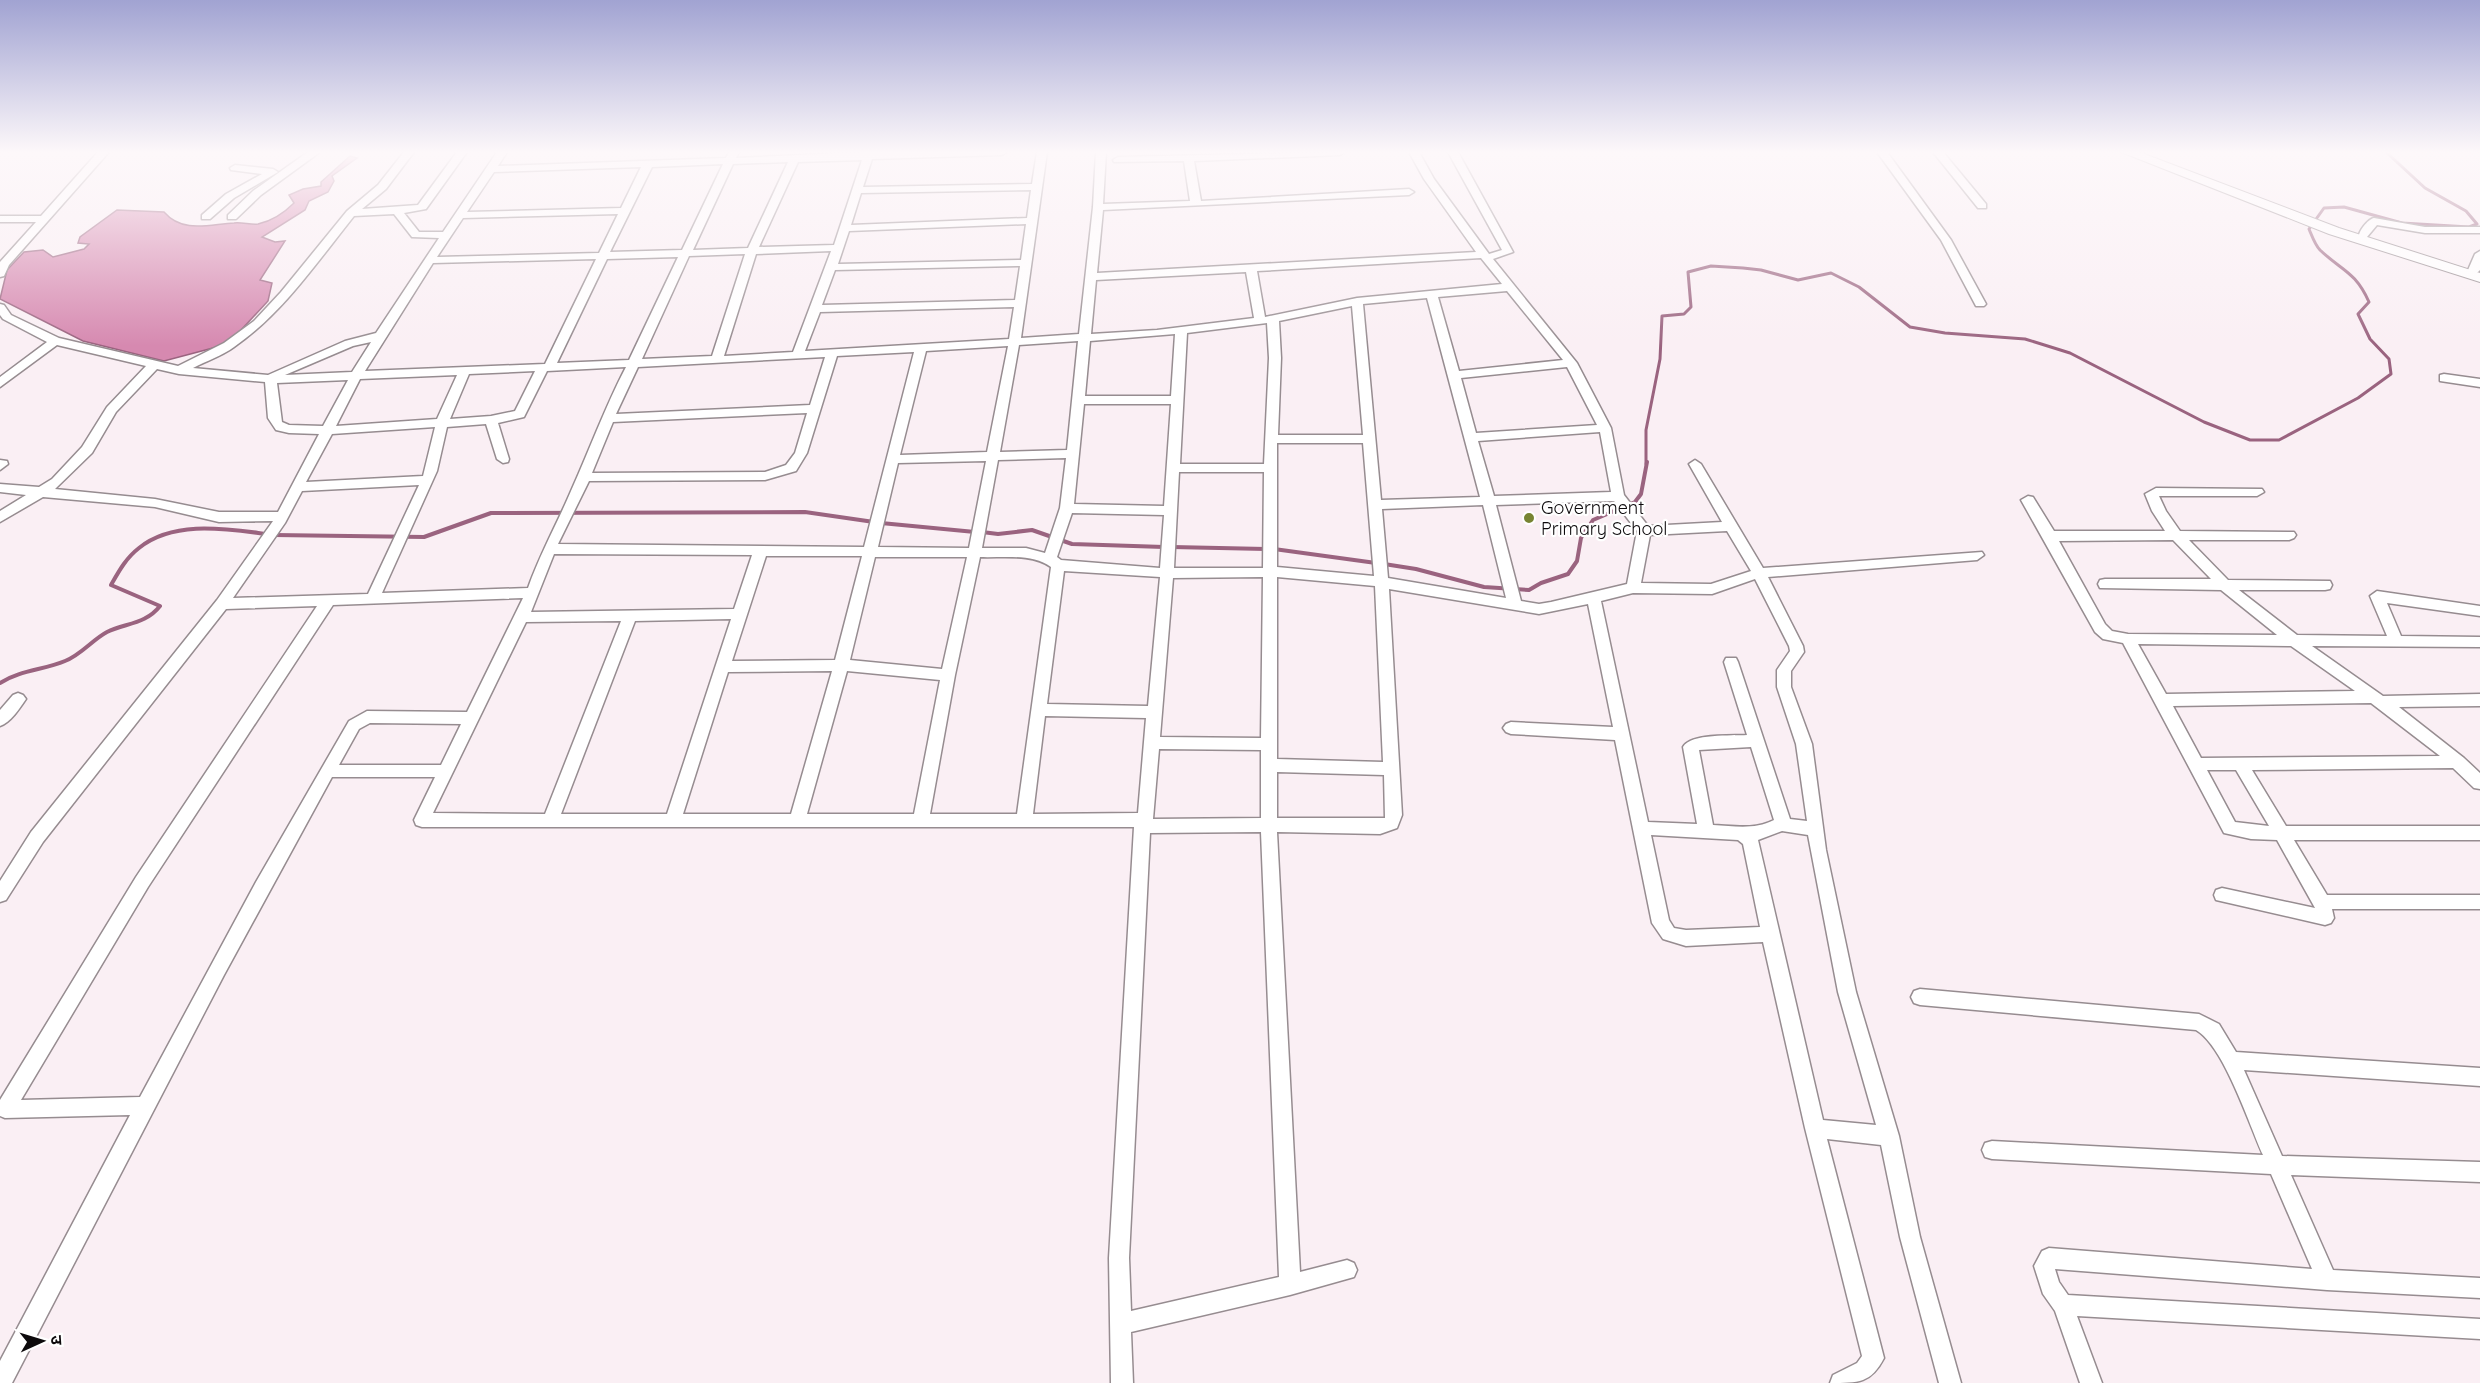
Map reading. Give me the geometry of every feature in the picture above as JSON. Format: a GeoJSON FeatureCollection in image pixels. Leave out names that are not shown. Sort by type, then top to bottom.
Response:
{"type":"FeatureCollection","features":[{"type":"Feature","properties":{"kind":"main road"},"geometry":{"type":"LineString","coordinates":[[2305,217],[2337,229],[2478,273]]}},
{"type":"Feature","properties":{"kind":"main road"},"geometry":{"type":"LineString","coordinates":[[2337,229],[2363,235],[2478,273]]}},
{"type":"Feature","properties":{"kind":"street"},"geometry":{"type":"LineString","coordinates":[[1,268],[46,217]]}},
{"type":"Feature","properties":{"kind":"street"},"geometry":{"type":"LineString","coordinates":[[178,370],[228,346],[258,323],[285,294],[348,217]]}},
{"type":"Feature","properties":{"kind":"street"},"geometry":{"type":"LineString","coordinates":[[400,217],[416,235],[447,235]]}},
{"type":"Feature","properties":{"kind":"street"},"geometry":{"type":"LineString","coordinates":[[0,895],[37,837],[222,604],[266,543],[380,336],[459,217]]}},
{"type":"Feature","properties":{"kind":"street"},"geometry":{"type":"LineString","coordinates":[[271,379],[273,413],[280,427],[295,430],[491,420],[520,414],[621,217]]}},
{"type":"Feature","properties":{"kind":"street"},"geometry":{"type":"LineString","coordinates":[[703,217],[619,391],[585,477],[549,549],[533,593],[422,820],[1145,820],[1167,567],[1181,331]]}},
{"type":"Feature","properties":{"kind":"street"},"geometry":{"type":"LineString","coordinates":[[717,360],[752,250],[768,217]]}},
{"type":"Feature","properties":{"kind":"street"},"geometry":{"type":"LineString","coordinates":[[798,355],[848,217]]}},
{"type":"Feature","properties":{"kind":"street"},"geometry":{"type":"LineString","coordinates":[[921,821],[948,675],[981,523],[1014,343],[1033,217]]}},
{"type":"Feature","properties":{"kind":"street"},"geometry":{"type":"LineString","coordinates":[[1024,820],[1039,710],[1055,539],[1067,508],[1097,217]]}},
{"type":"Feature","properties":{"kind":"street"},"geometry":{"type":"LineString","coordinates":[[1457,217],[1485,256],[1571,363],[1605,428],[1621,500],[1641,525],[1633,588]]}},
{"type":"Feature","properties":{"kind":"street"},"geometry":{"type":"LineString","coordinates":[[1091,277],[1485,256],[1508,252],[1488,217]]}},
{"type":"Feature","properties":{"kind":"street"},"geometry":{"type":"LineString","coordinates":[[1929,217],[1946,240],[1980,304]]}},
{"type":"Feature","properties":{"kind":"street"},"geometry":{"type":"LineString","coordinates":[[0,219],[44,219]]}},
{"type":"Feature","properties":{"kind":"street"},"geometry":{"type":"LineString","coordinates":[[2363,235],[2374,221],[2425,230],[2480,230]]}},
{"type":"Feature","properties":{"kind":"street"},"geometry":{"type":"LineString","coordinates":[[844,228],[1032,222]]}},
{"type":"Feature","properties":{"kind":"street"},"geometry":{"type":"LineString","coordinates":[[431,260],[838,248]]}},
{"type":"Feature","properties":{"kind":"street"},"geometry":{"type":"LineString","coordinates":[[2478,273],[2480,254]]}},
{"type":"Feature","properties":{"kind":"street"},"geometry":{"type":"LineString","coordinates":[[831,267],[1026,262]]}},
{"type":"Feature","properties":{"kind":"street"},"geometry":{"type":"LineString","coordinates":[[1251,268],[1260,321]]}},
{"type":"Feature","properties":{"kind":"street"},"geometry":{"type":"LineString","coordinates":[[2,314],[55,341],[154,365],[178,370],[271,379],[717,360],[1181,331],[1274,319],[1357,301],[1510,287]]}},
{"type":"Feature","properties":{"kind":"street"},"geometry":{"type":"LineString","coordinates":[[1432,294],[1472,437],[1512,594]]}},
{"type":"Feature","properties":{"kind":"street"},"geometry":{"type":"LineString","coordinates":[[1122,1383],[1119,1258],[1142,826],[1380,827],[1391,823],[1394,815],[1381,569],[1357,301]]}},
{"type":"Feature","properties":{"kind":"street"},"geometry":{"type":"LineString","coordinates":[[815,309],[1020,303]]}},
{"type":"Feature","properties":{"kind":"street"},"geometry":{"type":"LineString","coordinates":[[1274,319],[1275,358],[1271,440],[1269,825],[1290,1285]]}},
{"type":"Feature","properties":{"kind":"street"},"geometry":{"type":"LineString","coordinates":[[271,379],[279,372],[320,357],[349,343],[380,336]]}},
{"type":"Feature","properties":{"kind":"street"},"geometry":{"type":"LineString","coordinates":[[0,382],[55,341]]}},
{"type":"Feature","properties":{"kind":"street"},"geometry":{"type":"LineString","coordinates":[[797,820],[841,665],[921,348]]}},
{"type":"Feature","properties":{"kind":"street"},"geometry":{"type":"LineString","coordinates":[[585,477],[765,476],[791,468],[801,453],[832,353]]}},
{"type":"Feature","properties":{"kind":"street"},"geometry":{"type":"LineString","coordinates":[[1455,375],[1571,363]]}},
{"type":"Feature","properties":{"kind":"street"},"geometry":{"type":"LineString","coordinates":[[0,518],[57,482],[79,459],[111,410],[154,365]]}},
{"type":"Feature","properties":{"kind":"street"},"geometry":{"type":"LineString","coordinates":[[373,598],[427,480],[442,423],[465,370]]}},
{"type":"Feature","properties":{"kind":"street"},"geometry":{"type":"LineString","coordinates":[[2444,378],[2480,383]]}},
{"type":"Feature","properties":{"kind":"street"},"geometry":{"type":"LineString","coordinates":[[1077,400],[1178,400]]}},
{"type":"Feature","properties":{"kind":"street"},"geometry":{"type":"LineString","coordinates":[[608,418],[815,409]]}},
{"type":"Feature","properties":{"kind":"street"},"geometry":{"type":"LineString","coordinates":[[491,420],[503,459]]}},
{"type":"Feature","properties":{"kind":"street"},"geometry":{"type":"LineString","coordinates":[[1472,437],[1605,428]]}},
{"type":"Feature","properties":{"kind":"street"},"geometry":{"type":"LineString","coordinates":[[1271,440],[1370,439]]}},
{"type":"Feature","properties":{"kind":"street"},"geometry":{"type":"LineString","coordinates":[[893,459],[1072,454]]}},
{"type":"Feature","properties":{"kind":"street"},"geometry":{"type":"LineString","coordinates":[[1695,464],[1759,573],[1796,646],[1797,652],[1784,670],[1783,678],[1804,744],[1829,913],[1847,992],[1889,1136],[1910,1237],[1950,1383]]}},
{"type":"Feature","properties":{"kind":"street"},"geometry":{"type":"LineString","coordinates":[[1173,468],[1271,468]]}},
{"type":"Feature","properties":{"kind":"street"},"geometry":{"type":"LineString","coordinates":[[298,487],[427,480]]}},
{"type":"Feature","properties":{"kind":"street"},"geometry":{"type":"LineString","coordinates":[[0,488],[155,503],[219,516],[281,518]]}},
{"type":"Feature","properties":{"kind":"street"},"geometry":{"type":"LineString","coordinates":[[2257,492],[2154,493],[2152,497],[2175,534],[2244,603],[2458,762],[2480,783]]}},
{"type":"Feature","properties":{"kind":"street"},"geometry":{"type":"LineString","coordinates":[[1376,505],[1621,500]]}},
{"type":"Feature","properties":{"kind":"street"},"geometry":{"type":"LineString","coordinates":[[2028,500],[2100,628],[2108,635],[2128,639],[2480,642]]}},
{"type":"Feature","properties":{"kind":"street"},"geometry":{"type":"LineString","coordinates":[[1067,508],[1170,511]]}},
{"type":"Feature","properties":{"kind":"street"},"geometry":{"type":"LineString","coordinates":[[1641,525],[1731,526]]}},
{"type":"Feature","properties":{"kind":"street"},"geometry":{"type":"LineString","coordinates":[[2050,536],[2289,535]]}},
{"type":"Feature","properties":{"kind":"street"},"geometry":{"type":"LineString","coordinates":[[549,549],[870,552],[976,546],[1026,553],[1054,562],[1270,573],[1381,569],[1512,594],[1539,609],[1563,607],[1593,596],[1633,588],[1712,590],[1759,573],[1977,555]]}},
{"type":"Feature","properties":{"kind":"street"},"geometry":{"type":"LineString","coordinates":[[673,819],[760,552]]}},
{"type":"Feature","properties":{"kind":"street"},"geometry":{"type":"LineString","coordinates":[[2105,584],[2325,585]]}},
{"type":"Feature","properties":{"kind":"street"},"geometry":{"type":"LineString","coordinates":[[222,604],[533,593]]}},
{"type":"Feature","properties":{"kind":"street"},"geometry":{"type":"LineString","coordinates":[[1593,596],[1661,923],[1669,934],[1686,938],[1770,934]]}},
{"type":"Feature","properties":{"kind":"street"},"geometry":{"type":"LineString","coordinates":[[2396,640],[2377,596],[2480,611]]}},
{"type":"Feature","properties":{"kind":"street"},"geometry":{"type":"LineString","coordinates":[[145,1106],[6,1109],[142,882],[328,601]]}},
{"type":"Feature","properties":{"kind":"street"},"geometry":{"type":"LineString","coordinates":[[521,617],[740,614]]}},
{"type":"Feature","properties":{"kind":"street"},"geometry":{"type":"LineString","coordinates":[[551,819],[630,615]]}},
{"type":"Feature","properties":{"kind":"street"},"geometry":{"type":"LineString","coordinates":[[2128,639],[2230,828],[2251,832],[2480,833]]}},
{"type":"Feature","properties":{"kind":"street"},"geometry":{"type":"LineString","coordinates":[[1731,662],[1783,823],[1787,826],[1816,829]]}},
{"type":"Feature","properties":{"kind":"street"},"geometry":{"type":"LineString","coordinates":[[723,667],[841,665],[948,675]]}},
{"type":"Feature","properties":{"kind":"street"},"geometry":{"type":"LineString","coordinates":[[0,720],[18,699]]}},
{"type":"Feature","properties":{"kind":"street"},"geometry":{"type":"LineString","coordinates":[[2162,700],[2480,700]]}},
{"type":"Feature","properties":{"kind":"street"},"geometry":{"type":"LineString","coordinates":[[1039,710],[1155,712]]}},
{"type":"Feature","properties":{"kind":"street"},"geometry":{"type":"LineString","coordinates":[[0,1383],[145,1106],[354,724],[362,718],[472,718]]}},
{"type":"Feature","properties":{"kind":"street"},"geometry":{"type":"LineString","coordinates":[[1511,728],[1621,734]]}},
{"type":"Feature","properties":{"kind":"street"},"geometry":{"type":"LineString","coordinates":[[1706,831],[1692,747],[1697,744],[1756,741]]}},
{"type":"Feature","properties":{"kind":"street"},"geometry":{"type":"LineString","coordinates":[[1152,743],[1269,744]]}},
{"type":"Feature","properties":{"kind":"street"},"geometry":{"type":"LineString","coordinates":[[2196,764],[2458,762]]}},
{"type":"Feature","properties":{"kind":"street"},"geometry":{"type":"LineString","coordinates":[[2222,895],[2325,918],[2322,902],[2240,764]]}},
{"type":"Feature","properties":{"kind":"street"},"geometry":{"type":"LineString","coordinates":[[1269,765],[1392,769]]}},
{"type":"Feature","properties":{"kind":"street"},"geometry":{"type":"LineString","coordinates":[[328,771],[446,771]]}},
{"type":"Feature","properties":{"kind":"street"},"geometry":{"type":"LineString","coordinates":[[1746,835],[1768,831],[1783,823]]}},
{"type":"Feature","properties":{"kind":"street"},"geometry":{"type":"LineString","coordinates":[[1641,828],[1741,832],[1750,840],[1815,1128],[1873,1358],[1865,1371],[1841,1383]]}},
{"type":"Feature","properties":{"kind":"street"},"geometry":{"type":"LineString","coordinates":[[2322,902],[2480,902]]}},
{"type":"Feature","properties":{"kind":"street"},"geometry":{"type":"LineString","coordinates":[[1920,997],[2199,1022],[2212,1030],[2231,1060],[2327,1280]]}},
{"type":"Feature","properties":{"kind":"street"},"geometry":{"type":"LineString","coordinates":[[2231,1060],[2480,1077]]}},
{"type":"Feature","properties":{"kind":"street"},"geometry":{"type":"LineString","coordinates":[[1815,1128],[1889,1136]]}},
{"type":"Feature","properties":{"kind":"street"},"geometry":{"type":"LineString","coordinates":[[1992,1150],[2276,1165],[2480,1172]]}},
{"type":"Feature","properties":{"kind":"street"},"geometry":{"type":"LineString","coordinates":[[2091,1383],[2063,1305],[2050,1287],[2044,1266],[2049,1258],[2327,1280],[2480,1288]]}},
{"type":"Feature","properties":{"kind":"street"},"geometry":{"type":"LineString","coordinates":[[1119,1324],[1347,1270]]}},
{"type":"Feature","properties":{"kind":"street"},"geometry":{"type":"LineString","coordinates":[[2063,1305],[2480,1329]]}},
{"type":"Feature","properties":{"kind":"shaded area"},"geometry":{"type":"Polygon","coordinates":[[[108,217],[169,217],[180,223],[197,226],[258,224],[277,217],[295,217],[262,237],[275,242],[285,241],[260,280],[272,283],[268,301],[228,344],[164,361],[83,341],[0,299],[7,270],[24,252],[43,250],[53,257],[84,249],[89,244],[78,243],[80,237],[108,217]]]}},
{"type":"Feature","properties":{"kind":"waterway"},"geometry":{"type":"LineString","coordinates":[[1646,464],[1646,430],[1660,359],[1662,316],[1684,314],[1691,307],[1688,272],[1711,266],[1761,270],[1798,280],[1831,273],[1859,287],[1910,327],[1945,333],[2025,339],[2070,353],[2204,422],[2250,440],[2279,440],[2358,398],[2391,374],[2389,359],[2370,339],[2358,314],[2369,302],[2364,292],[2353,277],[2320,250],[2315,243],[2309,229],[2318,217]]}},
{"type":"Feature","properties":{"kind":"waterway"},"geometry":{"type":"LineString","coordinates":[[2379,217],[2402,223],[2469,227],[2477,224],[2471,217]]}},
{"type":"Feature","properties":{"kind":"waterway"},"geometry":{"type":"LineString","coordinates":[[1384,564],[1416,569],[1484,587],[1529,590],[1541,583],[1568,574],[1577,561],[1581,538],[1593,520],[1635,502],[1641,494],[1647,462]]}},
{"type":"Feature","properties":{"kind":"waterway"},"geometry":{"type":"LineString","coordinates":[[274,535],[424,537],[491,513],[805,512],[874,522]]}},
{"type":"Feature","properties":{"kind":"waterway"},"geometry":{"type":"LineString","coordinates":[[881,523],[975,532]]}},
{"type":"Feature","properties":{"kind":"waterway"},"geometry":{"type":"LineString","coordinates":[[0,683],[16,675],[71,658],[107,632],[142,620],[154,612],[160,606],[111,585],[130,556],[153,539],[168,533],[201,529],[267,534]]}},
{"type":"Feature","properties":{"kind":"waterway"},"geometry":{"type":"LineString","coordinates":[[982,532],[998,534],[1032,530],[1072,544],[1164,547]]}},
{"type":"Feature","properties":{"kind":"waterway"},"geometry":{"type":"LineString","coordinates":[[1172,547],[1266,549]]}},
{"type":"Feature","properties":{"kind":"waterway"},"geometry":{"type":"LineString","coordinates":[[1274,549],[1376,563]]}},
{"type":"Feature","properties":{"kind":"place","name":"Government Primary School"},"geometry":{"type":"Point","coordinates":[1529,518]}}]}
